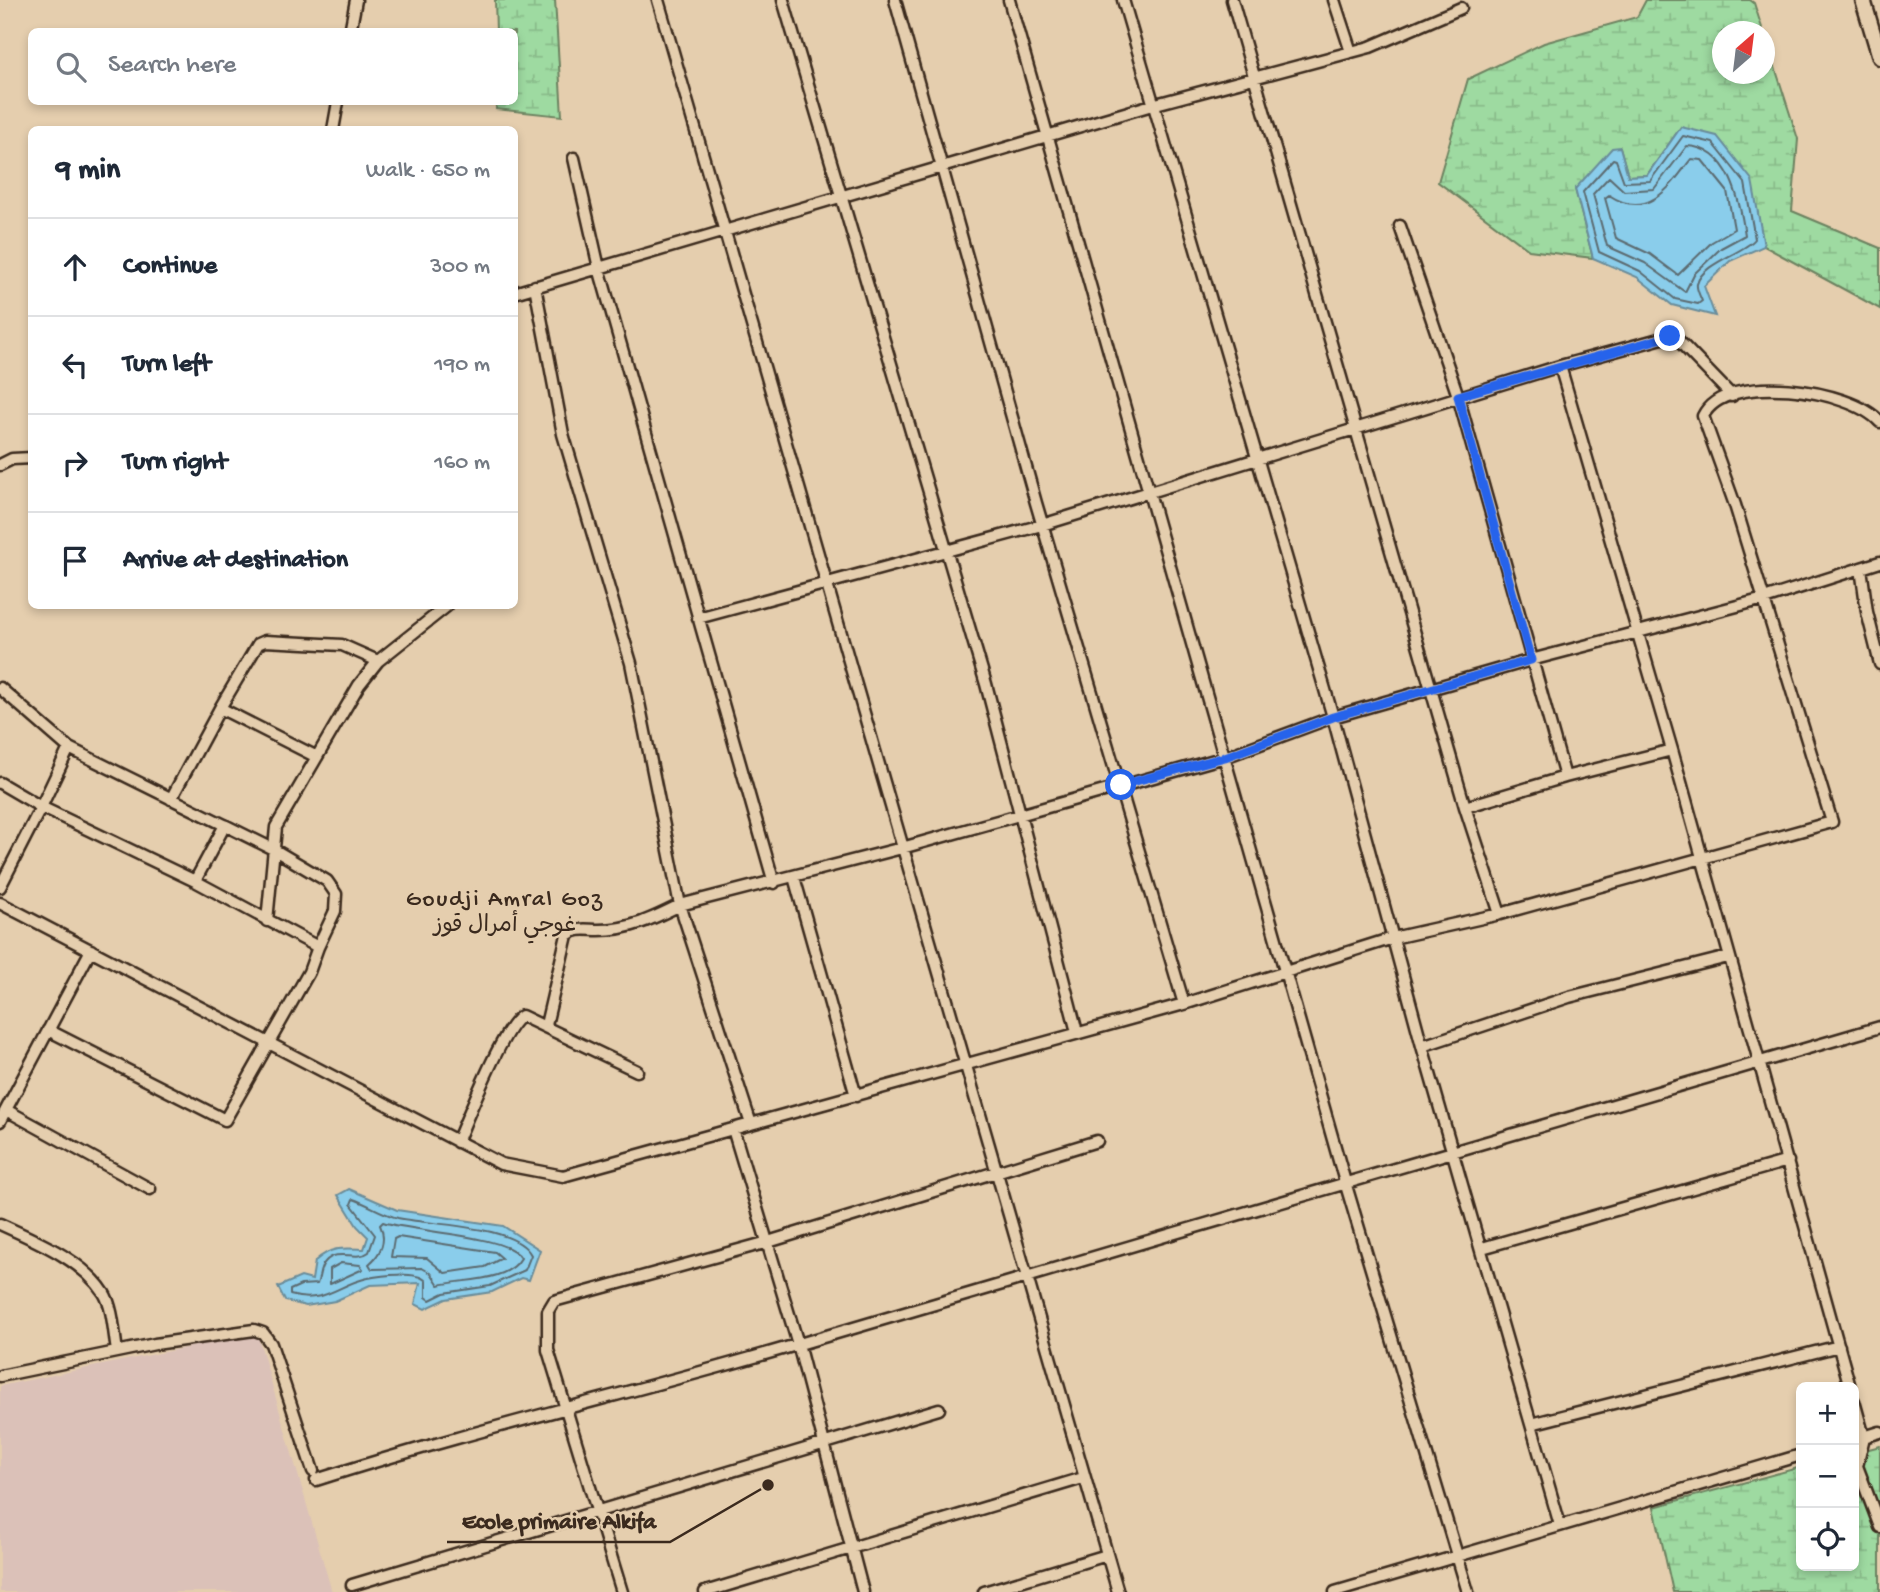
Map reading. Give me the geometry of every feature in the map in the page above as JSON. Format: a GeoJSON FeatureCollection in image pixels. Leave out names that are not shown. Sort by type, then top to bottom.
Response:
{"type":"FeatureCollection","features":[{"type":"Feature","properties":{"kind":"highway"},"geometry":{"type":"LineString","coordinates":[[1863,0],[1879,49]]}},
{"type":"Feature","properties":{"kind":"street"},"geometry":{"type":"LineString","coordinates":[[351,28],[356,0]]}},
{"type":"Feature","properties":{"kind":"street"},"geometry":{"type":"LineString","coordinates":[[658,0],[1118,1592]]}},
{"type":"Feature","properties":{"kind":"street"},"geometry":{"type":"LineString","coordinates":[[783,0],[986,684],[1077,1032]]}},
{"type":"Feature","properties":{"kind":"street"},"geometry":{"type":"LineString","coordinates":[[895,0],[1042,524],[1184,1004]]}},
{"type":"Feature","properties":{"kind":"street"},"geometry":{"type":"LineString","coordinates":[[1009,0],[1345,1182],[1468,1592]]}},
{"type":"Feature","properties":{"kind":"street"},"geometry":{"type":"LineString","coordinates":[[1123,0],[1333,717],[1422,1046],[1560,1525]]}},
{"type":"Feature","properties":{"kind":"street"},"geometry":{"type":"LineString","coordinates":[[1233,0],[1430,688],[1500,914]]}},
{"type":"Feature","properties":{"kind":"street"},"geometry":{"type":"LineString","coordinates":[[1334,0],[1351,52]]}},
{"type":"Feature","properties":{"kind":"street"},"geometry":{"type":"LineString","coordinates":[[518,292],[1048,138],[1152,105],[1351,52],[1461,8]]}},
{"type":"Feature","properties":{"kind":"street"},"geometry":{"type":"LineString","coordinates":[[334,126],[337,105]]}},
{"type":"Feature","properties":{"kind":"street"},"geometry":{"type":"LineString","coordinates":[[574,158],[599,268],[774,883]]}},
{"type":"Feature","properties":{"kind":"street"},"geometry":{"type":"LineString","coordinates":[[1400,226],[1458,396],[1565,776]]}},
{"type":"Feature","properties":{"kind":"street"},"geometry":{"type":"LineString","coordinates":[[535,286],[563,434],[631,663],[680,905],[751,1124]]}},
{"type":"Feature","properties":{"kind":"street"},"geometry":{"type":"LineString","coordinates":[[698,618],[826,581],[946,552],[1354,427],[1670,336],[1679,341],[1732,396]]}},
{"type":"Feature","properties":{"kind":"street"},"geometry":{"type":"LineString","coordinates":[[1560,366],[1672,750],[1849,1382]]}},
{"type":"Feature","properties":{"kind":"street"},"geometry":{"type":"LineString","coordinates":[[0,903],[501,1164],[562,1176],[1184,1004],[1288,974],[1392,937],[1500,914],[1832,822],[1735,505],[1703,416],[1711,404],[1756,390],[1818,391],[1867,410],[1880,422]]}},
{"type":"Feature","properties":{"kind":"street"},"geometry":{"type":"LineString","coordinates":[[0,465],[12,459],[28,458]]}},
{"type":"Feature","properties":{"kind":"street"},"geometry":{"type":"LineString","coordinates":[[546,1025],[567,935],[574,930],[620,929],[647,922],[680,905],[774,883],[1225,757],[1333,717],[1430,688],[1764,599],[1880,562]]}},
{"type":"Feature","properties":{"kind":"street"},"geometry":{"type":"LineString","coordinates":[[1861,568],[1867,612],[1880,664]]}},
{"type":"Feature","properties":{"kind":"street"},"geometry":{"type":"LineString","coordinates":[[267,921],[274,871],[276,827],[359,685],[378,661],[443,609]]}},
{"type":"Feature","properties":{"kind":"street"},"geometry":{"type":"LineString","coordinates":[[171,799],[258,644],[265,641],[342,645],[378,661]]}},
{"type":"Feature","properties":{"kind":"street"},"geometry":{"type":"LineString","coordinates":[[0,688],[69,748],[273,849],[327,881],[336,894],[335,911],[309,972],[225,1120],[48,1030]]}},
{"type":"Feature","properties":{"kind":"street"},"geometry":{"type":"LineString","coordinates":[[220,708],[317,757]]}},
{"type":"Feature","properties":{"kind":"street"},"geometry":{"type":"LineString","coordinates":[[0,887],[69,748]]}},
{"type":"Feature","properties":{"kind":"street"},"geometry":{"type":"LineString","coordinates":[[1465,807],[1565,776],[1672,750]]}},
{"type":"Feature","properties":{"kind":"street"},"geometry":{"type":"LineString","coordinates":[[0,783],[41,807],[195,881],[318,947]]}},
{"type":"Feature","properties":{"kind":"street"},"geometry":{"type":"LineString","coordinates":[[195,881],[225,825]]}},
{"type":"Feature","properties":{"kind":"street"},"geometry":{"type":"LineString","coordinates":[[794,877],[856,1096]]}},
{"type":"Feature","properties":{"kind":"street"},"geometry":{"type":"LineString","coordinates":[[0,1121],[91,950]]}},
{"type":"Feature","properties":{"kind":"street"},"geometry":{"type":"LineString","coordinates":[[1422,1046],[1569,997],[1728,957]]}},
{"type":"Feature","properties":{"kind":"street"},"geometry":{"type":"LineString","coordinates":[[457,1142],[515,1019],[529,1017],[637,1071]]}},
{"type":"Feature","properties":{"kind":"street"},"geometry":{"type":"LineString","coordinates":[[0,1376],[117,1351],[254,1329],[262,1333],[271,1344],[314,1475],[798,1344],[1026,1275],[1880,1027]]}},
{"type":"Feature","properties":{"kind":"street"},"geometry":{"type":"LineString","coordinates":[[6,1110],[149,1189]]}},
{"type":"Feature","properties":{"kind":"street"},"geometry":{"type":"LineString","coordinates":[[733,1129],[798,1344],[863,1592]]}},
{"type":"Feature","properties":{"kind":"street"},"geometry":{"type":"LineString","coordinates":[[622,1592],[548,1350],[548,1311],[554,1301],[768,1242],[1097,1140]]}},
{"type":"Feature","properties":{"kind":"street"},"geometry":{"type":"LineString","coordinates":[[1482,1248],[1788,1161]]}},
{"type":"Feature","properties":{"kind":"street"},"geometry":{"type":"LineString","coordinates":[[0,1224],[62,1257],[105,1294],[117,1351]]}},
{"type":"Feature","properties":{"kind":"street"},"geometry":{"type":"LineString","coordinates":[[1531,1424],[1839,1346]]}},
{"type":"Feature","properties":{"kind":"street"},"geometry":{"type":"LineString","coordinates":[[352,1585],[824,1446],[939,1409]]}},
{"type":"Feature","properties":{"kind":"street"},"geometry":{"type":"LineString","coordinates":[[1859,1438],[1880,1432]]}},
{"type":"Feature","properties":{"kind":"street"},"geometry":{"type":"LineString","coordinates":[[1858,1445],[1857,1466],[1880,1527]]}},
{"type":"Feature","properties":{"kind":"street"},"geometry":{"type":"LineString","coordinates":[[1335,1592],[1796,1456]]}},
{"type":"Feature","properties":{"kind":"street"},"geometry":{"type":"LineString","coordinates":[[705,1592],[1083,1478]]}},
{"type":"Feature","properties":{"kind":"street"},"geometry":{"type":"LineString","coordinates":[[984,1592],[1107,1555]]}},
{"type":"Feature","properties":{"kind":"shaded area"},"geometry":{"type":"Polygon","coordinates":[[[257,1333],[332,1592],[0,1592],[0,1386],[257,1333]]]}},
{"type":"Feature","properties":{"kind":"green space"},"geometry":{"type":"Polygon","coordinates":[[[495,0],[555,0],[562,116],[496,109],[496,105],[518,105],[518,28],[496,28],[495,0]]]}},
{"type":"Feature","properties":{"kind":"green space"},"geometry":{"type":"Polygon","coordinates":[[[1646,0],[1750,0],[1754,3],[1760,21],[1712,21],[1712,84],[1775,84],[1775,67],[1798,139],[1792,211],[1880,248],[1880,309],[1764,246],[1751,180],[1681,127],[1647,175],[1628,176],[1620,147],[1575,189],[1593,258],[1529,250],[1438,182],[1468,79],[1544,43],[1637,17],[1646,0]]]}},
{"type":"Feature","properties":{"kind":"green space"},"geometry":{"type":"Polygon","coordinates":[[[1880,1446],[1880,1592],[1673,1592],[1654,1507],[1796,1468],[1796,1571],[1859,1571],[1859,1452],[1880,1446]]]}},
{"type":"Feature","properties":{"kind":"water"},"geometry":{"type":"Polygon","coordinates":[[[1681,127],[1717,136],[1752,180],[1764,246],[1730,261],[1704,286],[1715,316],[1672,305],[1637,277],[1593,258],[1575,189],[1612,148],[1620,147],[1628,176],[1647,175],[1681,127]]]}},
{"type":"Feature","properties":{"kind":"water"},"geometry":{"type":"Polygon","coordinates":[[[349,1189],[397,1210],[503,1226],[540,1250],[529,1280],[521,1278],[492,1292],[446,1299],[425,1309],[415,1304],[420,1283],[370,1285],[335,1301],[306,1306],[285,1301],[278,1287],[301,1277],[312,1280],[315,1261],[321,1256],[338,1249],[364,1249],[368,1237],[357,1226],[338,1195],[349,1189]]]}},
{"type":"Feature","properties":{"kind":"place","name":"Ecole primaire Alkifa"},"geometry":{"type":"Point","coordinates":[768,1485]}},
{"type":"Feature","properties":{"kind":"district","name":"Goudji Amral Goz غوجي أمرال قوز"},"geometry":{"type":"Point","coordinates":[505,913]}},
{"type":"Feature","properties":{"kind":"route"},"geometry":{"type":"LineString","coordinates":[[1121,785],[1225,757],[1333,717],[1531,660],[1458,396],[1670,336]]}}]}
